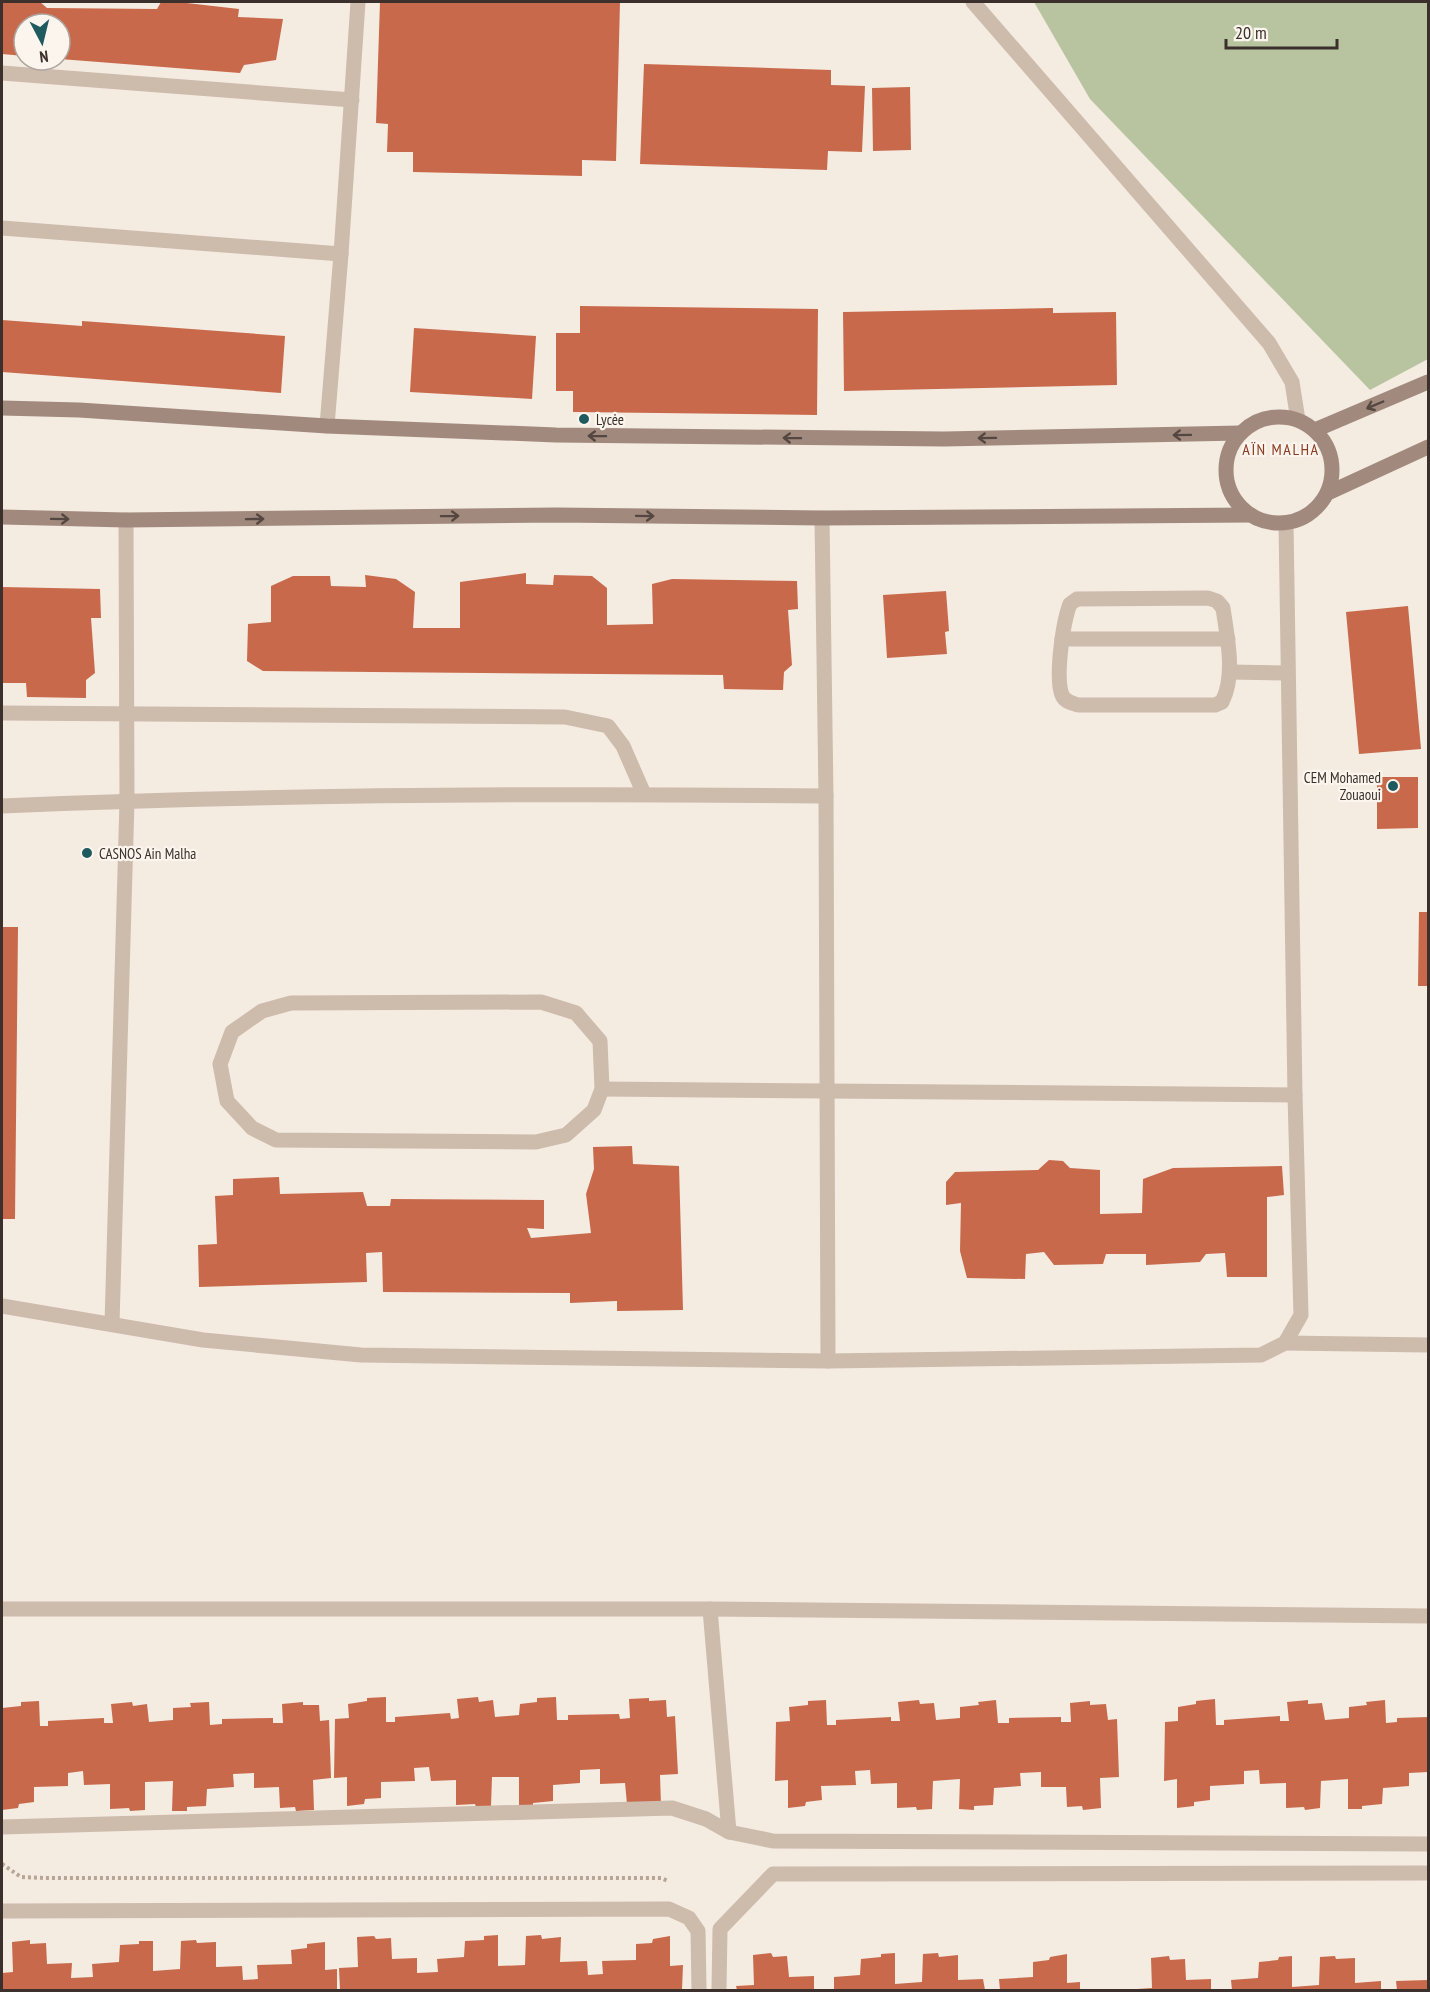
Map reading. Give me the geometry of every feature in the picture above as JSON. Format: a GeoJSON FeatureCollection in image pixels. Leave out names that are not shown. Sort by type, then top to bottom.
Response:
{"type":"FeatureCollection","features":[{"type":"Feature","properties":{"kind":"main road"},"geometry":{"type":"LineString","coordinates":[[1315,430],[1428,382]]}},
{"type":"Feature","properties":{"kind":"main road"},"geometry":{"type":"LineString","coordinates":[[2,408],[79,410],[327,426],[556,435],[944,439],[1241,434]]}},
{"type":"Feature","properties":{"kind":"main road"},"geometry":{"type":"LineString","coordinates":[[2,518],[126,520],[556,515],[822,518],[1251,515],[1274,523],[1286,523],[1303,518],[1317,507],[1328,493],[1333,477],[1332,460],[1326,444],[1315,430],[1298,420],[1278,417],[1258,422],[1241,434],[1232,446],[1227,461],[1226,477],[1230,492],[1239,505],[1251,515]]}},
{"type":"Feature","properties":{"kind":"main road"},"geometry":{"type":"LineString","coordinates":[[1328,493],[1428,447]]}},
{"type":"Feature","properties":{"kind":"street"},"geometry":{"type":"LineString","coordinates":[[327,426],[358,2]]}},
{"type":"Feature","properties":{"kind":"street"},"geometry":{"type":"LineString","coordinates":[[973,2],[1269,344],[1292,382],[1298,420]]}},
{"type":"Feature","properties":{"kind":"street"},"geometry":{"type":"LineString","coordinates":[[2,74],[352,100]]}},
{"type":"Feature","properties":{"kind":"street"},"geometry":{"type":"LineString","coordinates":[[2,228],[341,254]]}},
{"type":"Feature","properties":{"kind":"street"},"geometry":{"type":"LineString","coordinates":[[822,518],[826,796],[828,1361]]}},
{"type":"Feature","properties":{"kind":"street"},"geometry":{"type":"LineString","coordinates":[[112,1324],[127,801],[126,520]]}},
{"type":"Feature","properties":{"kind":"street"},"geometry":{"type":"LineString","coordinates":[[1285,1343],[1301,1316],[1294,1095],[1286,523]]}},
{"type":"Feature","properties":{"kind":"street"},"geometry":{"type":"LineString","coordinates":[[1208,598],[1217,601],[1223,608],[1228,639],[1230,672],[1226,695],[1222,702],[1215,705],[1078,705],[1062,696],[1060,664],[1062,639],[1070,604],[1077,599],[1208,598]]}},
{"type":"Feature","properties":{"kind":"street"},"geometry":{"type":"LineString","coordinates":[[1062,639],[1228,639]]}},
{"type":"Feature","properties":{"kind":"street"},"geometry":{"type":"LineString","coordinates":[[1230,672],[1287,673]]}},
{"type":"Feature","properties":{"kind":"street"},"geometry":{"type":"LineString","coordinates":[[2,713],[565,717],[608,726],[623,746],[644,794]]}},
{"type":"Feature","properties":{"kind":"street"},"geometry":{"type":"LineString","coordinates":[[2,806],[127,801],[644,794],[826,796]]}},
{"type":"Feature","properties":{"kind":"street"},"geometry":{"type":"LineString","coordinates":[[541,1002],[576,1013],[600,1041],[602,1089],[594,1110],[566,1134],[536,1142],[276,1140],[252,1128],[227,1101],[220,1064],[232,1032],[262,1011],[291,1003],[541,1002]]}},
{"type":"Feature","properties":{"kind":"street"},"geometry":{"type":"LineString","coordinates":[[602,1089],[1294,1095]]}},
{"type":"Feature","properties":{"kind":"street"},"geometry":{"type":"LineString","coordinates":[[2,1306],[203,1340],[361,1355],[828,1361],[1261,1355],[1285,1343],[1428,1345]]}},
{"type":"Feature","properties":{"kind":"street"},"geometry":{"type":"LineString","coordinates":[[2,1609],[710,1609],[1428,1616]]}},
{"type":"Feature","properties":{"kind":"street"},"geometry":{"type":"LineString","coordinates":[[710,1609],[729,1832]]}},
{"type":"Feature","properties":{"kind":"street"},"geometry":{"type":"LineString","coordinates":[[2,1827],[672,1808],[705,1819],[729,1832],[773,1841],[1428,1844]]}},
{"type":"Feature","properties":{"kind":"street"},"geometry":{"type":"LineString","coordinates":[[719,1990],[720,1929],[773,1874],[1428,1873]]}},
{"type":"Feature","properties":{"kind":"street"},"geometry":{"type":"LineString","coordinates":[[2,1911],[669,1909],[689,1918],[698,1931],[699,1990]]}},
{"type":"Feature","properties":{"kind":"path"},"geometry":{"type":"LineString","coordinates":[[2,1864],[21,1876],[44,1878],[661,1878],[671,1882]]}},
{"type":"Feature","properties":{"kind":"green space"},"geometry":{"type":"Polygon","coordinates":[[[1034,2],[1428,2],[1428,359],[1370,390],[1090,99],[1034,2]]]}},
{"type":"Feature","properties":{"kind":"building"},"geometry":{"type":"Polygon","coordinates":[[[2,2],[40,2],[47,8],[157,9],[161,2],[178,2],[239,9],[238,17],[283,19],[276,60],[244,65],[240,73],[72,60],[72,12],[12,12],[12,55],[2,54],[2,2]]]}},
{"type":"Feature","properties":{"kind":"building"},"geometry":{"type":"Polygon","coordinates":[[[380,2],[620,2],[616,161],[582,160],[582,176],[413,172],[413,152],[387,152],[388,124],[376,123],[380,2]]]}},
{"type":"Feature","properties":{"kind":"building"},"geometry":{"type":"Polygon","coordinates":[[[644,64],[831,70],[831,85],[865,86],[862,152],[828,151],[827,170],[640,164],[644,64]]]}},
{"type":"Feature","properties":{"kind":"building"},"geometry":{"type":"Polygon","coordinates":[[[910,87],[911,150],[873,151],[872,88],[910,87]]]}},
{"type":"Feature","properties":{"kind":"building"},"geometry":{"type":"Polygon","coordinates":[[[580,306],[818,309],[817,415],[573,412],[573,391],[556,391],[556,333],[580,333],[580,306]]]}},
{"type":"Feature","properties":{"kind":"building"},"geometry":{"type":"Polygon","coordinates":[[[1053,308],[1053,313],[1116,312],[1117,385],[844,391],[843,312],[1053,308]]]}},
{"type":"Feature","properties":{"kind":"building"},"geometry":{"type":"Polygon","coordinates":[[[2,320],[82,326],[82,321],[285,336],[281,393],[2,372],[2,320]]]}},
{"type":"Feature","properties":{"kind":"building"},"geometry":{"type":"Polygon","coordinates":[[[414,328],[536,336],[532,399],[410,392],[414,328]]]}},
{"type":"Feature","properties":{"kind":"building"},"geometry":{"type":"Polygon","coordinates":[[[526,573],[526,584],[553,585],[554,575],[592,576],[607,588],[607,625],[653,624],[652,584],[672,579],[797,581],[798,609],[788,610],[792,665],[784,672],[783,690],[724,689],[723,675],[263,671],[247,661],[248,624],[271,622],[271,586],[293,576],[330,576],[331,586],[366,587],[365,575],[396,579],[415,592],[413,628],[460,628],[460,582],[526,573]]]}},
{"type":"Feature","properties":{"kind":"building"},"geometry":{"type":"Polygon","coordinates":[[[2,587],[100,589],[101,618],[91,618],[95,673],[86,680],[86,698],[27,697],[26,683],[2,683],[2,587]]]}},
{"type":"Feature","properties":{"kind":"building"},"geometry":{"type":"Polygon","coordinates":[[[946,591],[949,631],[945,632],[947,654],[887,658],[883,595],[946,591]]]}},
{"type":"Feature","properties":{"kind":"building"},"geometry":{"type":"Polygon","coordinates":[[[1408,606],[1421,749],[1359,754],[1346,612],[1408,606]]]}},
{"type":"Feature","properties":{"kind":"building"},"geometry":{"type":"Polygon","coordinates":[[[1377,777],[1418,777],[1418,828],[1377,829],[1377,777]]]}},
{"type":"Feature","properties":{"kind":"building"},"geometry":{"type":"Polygon","coordinates":[[[1419,912],[1428,912],[1428,986],[1418,986],[1419,912]]]}},
{"type":"Feature","properties":{"kind":"building"},"geometry":{"type":"Polygon","coordinates":[[[2,927],[18,927],[15,1219],[2,1219],[2,927]]]}},
{"type":"Feature","properties":{"kind":"building"},"geometry":{"type":"Polygon","coordinates":[[[632,1146],[633,1164],[679,1166],[683,1310],[617,1311],[617,1301],[570,1303],[570,1293],[383,1292],[382,1252],[366,1253],[367,1282],[199,1287],[198,1245],[217,1244],[215,1196],[233,1195],[233,1179],[279,1177],[280,1194],[363,1192],[367,1206],[390,1206],[391,1199],[544,1200],[544,1229],[527,1228],[531,1238],[591,1233],[586,1194],[594,1169],[593,1147],[632,1146]]]}},
{"type":"Feature","properties":{"kind":"building"},"geometry":{"type":"Polygon","coordinates":[[[1049,1160],[1063,1161],[1070,1168],[1100,1170],[1100,1214],[1142,1213],[1143,1179],[1173,1168],[1282,1166],[1284,1195],[1267,1197],[1267,1277],[1227,1277],[1225,1253],[1206,1254],[1200,1262],[1146,1265],[1146,1254],[1106,1254],[1103,1264],[1054,1265],[1044,1252],[1026,1254],[1025,1279],[967,1278],[960,1251],[961,1203],[946,1205],[946,1182],[955,1172],[1038,1170],[1049,1160]]]}},
{"type":"Feature","properties":{"kind":"building"},"geometry":{"type":"Polygon","coordinates":[[[386,1697],[386,1722],[395,1722],[395,1717],[450,1713],[451,1719],[459,1718],[457,1699],[478,1697],[479,1702],[493,1700],[495,1717],[519,1715],[520,1704],[537,1702],[537,1698],[556,1697],[557,1720],[568,1720],[568,1715],[619,1714],[620,1719],[630,1718],[629,1699],[666,1700],[667,1717],[675,1716],[678,1774],[660,1775],[661,1805],[627,1804],[625,1783],[600,1784],[600,1769],[580,1770],[580,1783],[553,1785],[553,1801],[533,1803],[533,1806],[519,1807],[519,1777],[492,1777],[491,1806],[476,1807],[475,1804],[456,1805],[456,1780],[431,1781],[429,1767],[414,1768],[415,1781],[381,1782],[381,1798],[365,1799],[364,1804],[347,1806],[347,1777],[334,1778],[335,1719],[349,1718],[348,1704],[367,1701],[367,1698],[386,1697]]]}},
{"type":"Feature","properties":{"kind":"building"},"geometry":{"type":"Polygon","coordinates":[[[1215,1699],[1216,1725],[1224,1725],[1224,1720],[1280,1716],[1280,1721],[1289,1721],[1287,1702],[1308,1700],[1308,1704],[1322,1703],[1325,1720],[1349,1718],[1349,1707],[1385,1700],[1386,1723],[1397,1722],[1397,1718],[1428,1717],[1428,1772],[1409,1773],[1409,1786],[1383,1788],[1382,1804],[1362,1806],[1362,1809],[1348,1809],[1348,1779],[1321,1781],[1320,1808],[1305,1810],[1304,1807],[1286,1808],[1286,1783],[1260,1784],[1259,1770],[1244,1771],[1244,1784],[1210,1786],[1210,1800],[1194,1802],[1194,1806],[1177,1808],[1177,1779],[1164,1781],[1165,1722],[1178,1721],[1178,1707],[1196,1704],[1196,1701],[1215,1699]]]}},
{"type":"Feature","properties":{"kind":"building"},"geometry":{"type":"Polygon","coordinates":[[[826,1700],[827,1725],[836,1725],[836,1720],[891,1717],[891,1721],[900,1721],[898,1702],[919,1700],[920,1704],[934,1703],[936,1720],[960,1718],[960,1707],[996,1700],[998,1723],[1009,1723],[1009,1718],[1061,1717],[1061,1722],[1071,1722],[1070,1703],[1090,1701],[1090,1705],[1106,1704],[1108,1720],[1117,1719],[1119,1777],[1100,1778],[1101,1808],[1083,1810],[1082,1806],[1067,1807],[1066,1787],[1041,1787],[1041,1772],[1020,1773],[1021,1786],[994,1788],[993,1805],[974,1806],[974,1810],[959,1809],[960,1779],[933,1781],[932,1809],[917,1810],[916,1807],[897,1808],[897,1783],[871,1784],[870,1770],[855,1771],[856,1785],[821,1786],[822,1800],[806,1802],[805,1806],[788,1808],[788,1780],[775,1781],[776,1722],[790,1721],[789,1707],[808,1705],[808,1701],[826,1700]]]}},
{"type":"Feature","properties":{"kind":"building"},"geometry":{"type":"Polygon","coordinates":[[[39,1701],[40,1726],[48,1726],[48,1721],[104,1718],[104,1723],[113,1723],[111,1704],[132,1702],[133,1706],[147,1704],[149,1722],[173,1720],[173,1708],[191,1707],[190,1703],[209,1702],[210,1725],[222,1724],[222,1719],[273,1718],[273,1723],[283,1723],[282,1704],[303,1702],[303,1705],[319,1705],[320,1721],[329,1720],[331,1778],[313,1780],[314,1810],[296,1811],[295,1807],[280,1808],[279,1787],[254,1788],[254,1773],[233,1774],[234,1787],[207,1789],[206,1806],[187,1807],[187,1811],[172,1811],[173,1781],[145,1782],[145,1810],[130,1811],[129,1808],[110,1809],[110,1784],[84,1785],[83,1771],[68,1773],[68,1786],[34,1787],[34,1802],[19,1804],[18,1808],[2,1810],[2,1708],[21,1706],[21,1702],[39,1701]]]}},
{"type":"Feature","properties":{"kind":"building"},"geometry":{"type":"Polygon","coordinates":[[[498,1935],[498,1966],[525,1965],[526,1936],[541,1935],[542,1939],[561,1937],[560,1962],[587,1961],[588,1975],[603,1974],[602,1961],[636,1960],[636,1944],[652,1943],[653,1939],[670,1936],[670,1966],[683,1965],[682,1990],[340,1990],[339,1968],[358,1967],[357,1937],[391,1938],[392,1959],[417,1958],[417,1973],[438,1972],[437,1959],[464,1957],[465,1941],[484,1940],[484,1936],[498,1935]]]}},
{"type":"Feature","properties":{"kind":"building"},"geometry":{"type":"Polygon","coordinates":[[[30,1940],[30,1944],[46,1943],[47,1964],[72,1963],[71,1978],[93,1977],[92,1964],[119,1962],[120,1945],[153,1941],[153,1971],[180,1969],[181,1941],[216,1942],[216,1967],[242,1966],[243,1980],[258,1979],[257,1965],[292,1964],[291,1950],[307,1948],[307,1944],[325,1942],[325,1970],[337,1969],[337,1990],[2,1990],[2,1973],[13,1972],[12,1942],[30,1940]]]}},
{"type":"Feature","properties":{"kind":"building"},"geometry":{"type":"Polygon","coordinates":[[[771,1953],[773,1957],[787,1956],[789,1977],[814,1976],[814,1990],[737,1990],[736,1986],[754,1985],[753,1955],[771,1953]]]}},
{"type":"Feature","properties":{"kind":"building"},"geometry":{"type":"Polygon","coordinates":[[[895,1953],[895,1984],[922,1982],[923,1954],[938,1953],[939,1957],[958,1955],[958,1980],[983,1979],[985,1990],[834,1990],[834,1977],[860,1975],[861,1959],[895,1953]]]}},
{"type":"Feature","properties":{"kind":"building"},"geometry":{"type":"Polygon","coordinates":[[[1067,1954],[1067,1983],[1080,1982],[1080,1990],[1000,1990],[999,1979],[1033,1977],[1033,1962],[1067,1954]]]}},
{"type":"Feature","properties":{"kind":"building"},"geometry":{"type":"Polygon","coordinates":[[[1169,1956],[1170,1960],[1185,1959],[1186,1980],[1211,1979],[1211,1990],[1137,1990],[1152,1988],[1151,1958],[1169,1956]]]}},
{"type":"Feature","properties":{"kind":"building"},"geometry":{"type":"Polygon","coordinates":[[[1292,1956],[1292,1987],[1319,1985],[1320,1957],[1335,1956],[1336,1959],[1355,1958],[1355,1983],[1381,1981],[1381,1990],[1232,1990],[1231,1980],[1258,1978],[1259,1962],[1292,1956]]]}},
{"type":"Feature","properties":{"kind":"building"},"geometry":{"type":"Polygon","coordinates":[[[1428,1980],[1428,1990],[1397,1990],[1396,1981],[1428,1980]]]}},
{"type":"Feature","properties":{"kind":"place","name":"Lycėe"},"geometry":{"type":"Point","coordinates":[584,419]}},
{"type":"Feature","properties":{"kind":"place","name":"CEM Mohamed Zouaoui"},"geometry":{"type":"Point","coordinates":[1393,786]}},
{"type":"Feature","properties":{"kind":"place","name":"CASNOS Ain Malha"},"geometry":{"type":"Point","coordinates":[87,853]}},
{"type":"Feature","properties":{"kind":"district","name":"AÏN MALHA"},"geometry":{"type":"Point","coordinates":[1281,449]}}]}
